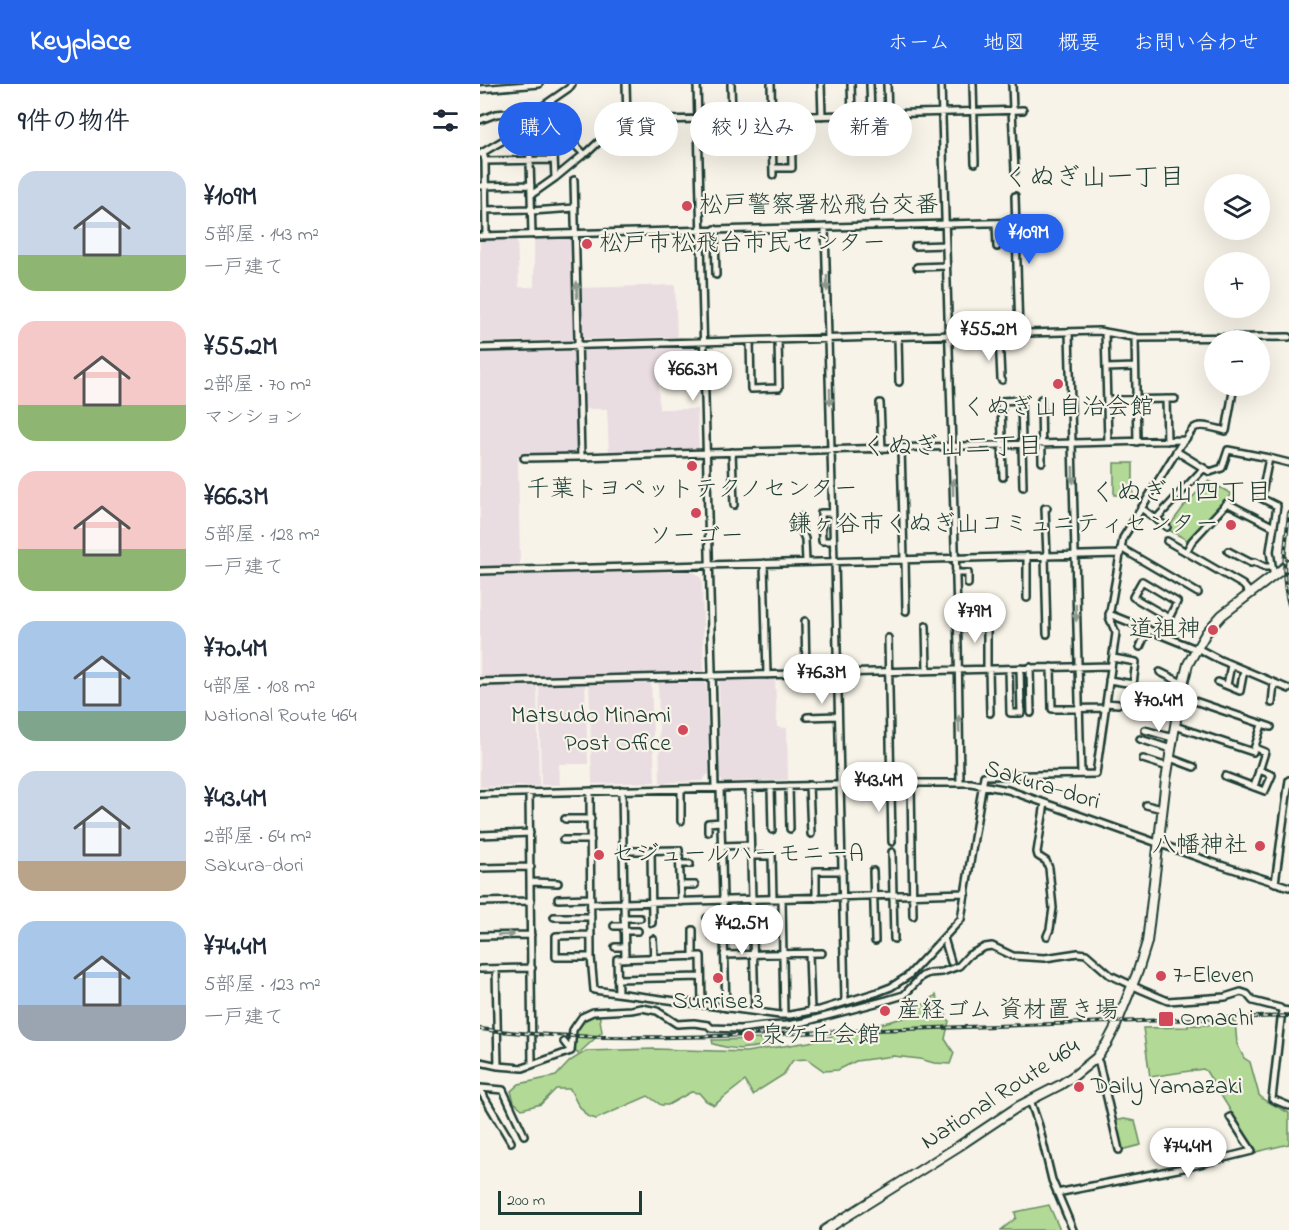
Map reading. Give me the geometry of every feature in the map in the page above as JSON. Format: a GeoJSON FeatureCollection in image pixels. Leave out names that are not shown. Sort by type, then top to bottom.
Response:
{"type":"FeatureCollection","features":[{"type":"Feature","properties":{"kind":"highway","name":"National Route 464"},"geometry":{"type":"LineString","coordinates":[[825,1230],[1030,1100],[1060,1085],[1096,1058],[1112,1034],[1142,961],[1148,934],[1171,749],[1182,683],[1188,664],[1206,633],[1222,615],[1273,571],[1289,564]]}},
{"type":"Feature","properties":{"kind":"street"},"geometry":{"type":"LineString","coordinates":[[480,89],[539,84]]}},
{"type":"Feature","properties":{"kind":"street"},"geometry":{"type":"LineString","coordinates":[[480,120],[496,114],[537,110],[572,84]]}},
{"type":"Feature","properties":{"kind":"street"},"geometry":{"type":"LineString","coordinates":[[626,84],[627,102]]}},
{"type":"Feature","properties":{"kind":"street"},"geometry":{"type":"LineString","coordinates":[[697,84],[698,102]]}},
{"type":"Feature","properties":{"kind":"street"},"geometry":{"type":"LineString","coordinates":[[731,84],[732,102]]}},
{"type":"Feature","properties":{"kind":"street"},"geometry":{"type":"LineString","coordinates":[[771,84],[771,102]]}},
{"type":"Feature","properties":{"kind":"street"},"geometry":{"type":"LineString","coordinates":[[821,84],[822,116]]}},
{"type":"Feature","properties":{"kind":"street"},"geometry":{"type":"LineString","coordinates":[[851,84],[852,102]]}},
{"type":"Feature","properties":{"kind":"street"},"geometry":{"type":"LineString","coordinates":[[870,84],[871,102]]}},
{"type":"Feature","properties":{"kind":"street"},"geometry":{"type":"LineString","coordinates":[[887,84],[888,102]]}},
{"type":"Feature","properties":{"kind":"street"},"geometry":{"type":"LineString","coordinates":[[941,84],[960,782]]}},
{"type":"Feature","properties":{"kind":"street"},"geometry":{"type":"LineString","coordinates":[[973,84],[975,163]]}},
{"type":"Feature","properties":{"kind":"street"},"geometry":{"type":"LineString","coordinates":[[1012,84],[1015,171]]}},
{"type":"Feature","properties":{"kind":"street"},"geometry":{"type":"LineString","coordinates":[[912,113],[1023,110]]}},
{"type":"Feature","properties":{"kind":"street"},"geometry":{"type":"LineString","coordinates":[[816,116],[828,116]]}},
{"type":"Feature","properties":{"kind":"street"},"geometry":{"type":"LineString","coordinates":[[498,143],[482,153],[485,161],[483,186],[486,210],[483,236],[1025,222]]}},
{"type":"Feature","properties":{"kind":"street"},"geometry":{"type":"LineString","coordinates":[[531,195],[594,146]]}},
{"type":"Feature","properties":{"kind":"street"},"geometry":{"type":"LineString","coordinates":[[530,156],[532,234]]}},
{"type":"Feature","properties":{"kind":"street"},"geometry":{"type":"LineString","coordinates":[[554,156],[555,178]]}},
{"type":"Feature","properties":{"kind":"street"},"geometry":{"type":"LineString","coordinates":[[699,156],[712,676],[717,788],[721,822],[726,1008]]}},
{"type":"Feature","properties":{"kind":"street"},"geometry":{"type":"LineString","coordinates":[[772,156],[773,172],[792,168],[792,156]]}},
{"type":"Feature","properties":{"kind":"street"},"geometry":{"type":"LineString","coordinates":[[485,161],[554,160]]}},
{"type":"Feature","properties":{"kind":"street"},"geometry":{"type":"LineString","coordinates":[[574,180],[582,457]]}},
{"type":"Feature","properties":{"kind":"street"},"geometry":{"type":"LineString","coordinates":[[483,186],[531,185]]}},
{"type":"Feature","properties":{"kind":"street"},"geometry":{"type":"LineString","coordinates":[[1015,196],[1019,333]]}},
{"type":"Feature","properties":{"kind":"street"},"geometry":{"type":"LineString","coordinates":[[486,210],[575,208]]}},
{"type":"Feature","properties":{"kind":"street"},"geometry":{"type":"LineString","coordinates":[[996,223],[997,247]]}},
{"type":"Feature","properties":{"kind":"street"},"geometry":{"type":"LineString","coordinates":[[825,227],[845,1001]]}},
{"type":"Feature","properties":{"kind":"street"},"geometry":{"type":"LineString","coordinates":[[715,229],[716,275]]}},
{"type":"Feature","properties":{"kind":"street"},"geometry":{"type":"LineString","coordinates":[[915,246],[946,245]]}},
{"type":"Feature","properties":{"kind":"street"},"geometry":{"type":"LineString","coordinates":[[701,263],[716,263]]}},
{"type":"Feature","properties":{"kind":"street"},"geometry":{"type":"LineString","coordinates":[[917,267],[947,266]]}},
{"type":"Feature","properties":{"kind":"street"},"geometry":{"type":"LineString","coordinates":[[1009,280],[1017,280]]}},
{"type":"Feature","properties":{"kind":"street"},"geometry":{"type":"LineString","coordinates":[[480,348],[1069,332],[1105,332],[1135,338],[1204,339]]}},
{"type":"Feature","properties":{"kind":"street"},"geometry":{"type":"LineString","coordinates":[[1069,332],[1081,774]]}},
{"type":"Feature","properties":{"kind":"street"},"geometry":{"type":"LineString","coordinates":[[1105,332],[1108,442]]}},
{"type":"Feature","properties":{"kind":"street"},"geometry":{"type":"LineString","coordinates":[[999,334],[1002,380]]}},
{"type":"Feature","properties":{"kind":"street"},"geometry":{"type":"LineString","coordinates":[[898,336],[900,382]]}},
{"type":"Feature","properties":{"kind":"street"},"geometry":{"type":"LineString","coordinates":[[1270,338],[1289,337]]}},
{"type":"Feature","properties":{"kind":"street"},"geometry":{"type":"LineString","coordinates":[[1135,338],[1137,442]]}},
{"type":"Feature","properties":{"kind":"street"},"geometry":{"type":"LineString","coordinates":[[750,341],[751,389],[779,388],[778,340]]}},
{"type":"Feature","properties":{"kind":"street"},"geometry":{"type":"LineString","coordinates":[[1106,368],[1136,367]]}},
{"type":"Feature","properties":{"kind":"street"},"geometry":{"type":"LineString","coordinates":[[591,791],[591,957],[594,990],[784,1015],[820,1010],[891,987],[908,976],[961,919],[984,776],[1096,774],[1116,633],[1109,614],[1123,538],[1180,444],[1186,440],[1194,428],[1197,425],[1226,431],[1232,396]]}},
{"type":"Feature","properties":{"kind":"street"},"geometry":{"type":"LineString","coordinates":[[1041,399],[1042,462]]}},
{"type":"Feature","properties":{"kind":"street"},"geometry":{"type":"LineString","coordinates":[[1166,399],[1167,441]]}},
{"type":"Feature","properties":{"kind":"street"},"geometry":{"type":"LineString","coordinates":[[1107,400],[1175,399]]}},
{"type":"Feature","properties":{"kind":"street"},"geometry":{"type":"LineString","coordinates":[[1003,477],[1001,401],[1021,400],[1023,487]]}},
{"type":"Feature","properties":{"kind":"street"},"geometry":{"type":"LineString","coordinates":[[880,403],[882,449]]}},
{"type":"Feature","properties":{"kind":"street"},"geometry":{"type":"LineString","coordinates":[[524,458],[1186,440]]}},
{"type":"Feature","properties":{"kind":"street"},"geometry":{"type":"LineString","coordinates":[[901,448],[906,611]]}},
{"type":"Feature","properties":{"kind":"street"},"geometry":{"type":"LineString","coordinates":[[1176,451],[1210,472],[1222,468],[1228,450],[1289,463]]}},
{"type":"Feature","properties":{"kind":"street"},"geometry":{"type":"LineString","coordinates":[[732,452],[734,505]]}},
{"type":"Feature","properties":{"kind":"street"},"geometry":{"type":"LineString","coordinates":[[1269,458],[1261,498],[1277,506],[1270,551],[1273,571]]}},
{"type":"Feature","properties":{"kind":"street"},"geometry":{"type":"LineString","coordinates":[[1156,519],[1204,468]]}},
{"type":"Feature","properties":{"kind":"street"},"geometry":{"type":"LineString","coordinates":[[1186,552],[1192,542],[1227,503],[1274,527]]}},
{"type":"Feature","properties":{"kind":"street"},"geometry":{"type":"LineString","coordinates":[[1047,508],[1045,508],[1047,634]]}},
{"type":"Feature","properties":{"kind":"street"},"geometry":{"type":"LineString","coordinates":[[1141,508],[1167,527]]}},
{"type":"Feature","properties":{"kind":"street"},"geometry":{"type":"LineString","coordinates":[[832,513],[821,513],[822,541],[833,541]]}},
{"type":"Feature","properties":{"kind":"street"},"geometry":{"type":"LineString","coordinates":[[801,516],[806,562]]}},
{"type":"Feature","properties":{"kind":"street"},"geometry":{"type":"LineString","coordinates":[[1167,541],[1243,585],[1250,593]]}},
{"type":"Feature","properties":{"kind":"street"},"geometry":{"type":"LineString","coordinates":[[480,570],[1046,556],[1120,551],[1198,593]]}},
{"type":"Feature","properties":{"kind":"street"},"geometry":{"type":"LineString","coordinates":[[1228,551],[1273,571]]}},
{"type":"Feature","properties":{"kind":"street"},"geometry":{"type":"LineString","coordinates":[[1027,556],[1028,598]]}},
{"type":"Feature","properties":{"kind":"street"},"geometry":{"type":"LineString","coordinates":[[764,563],[767,675]]}},
{"type":"Feature","properties":{"kind":"street"},"geometry":{"type":"LineString","coordinates":[[955,573],[968,573],[968,584]]}},
{"type":"Feature","properties":{"kind":"street"},"geometry":{"type":"LineString","coordinates":[[1161,634],[1178,602],[1142,581],[1133,597],[1169,618]]}},
{"type":"Feature","properties":{"kind":"street"},"geometry":{"type":"LineString","coordinates":[[1109,614],[1289,689]]}},
{"type":"Feature","properties":{"kind":"street"},"geometry":{"type":"LineString","coordinates":[[805,621],[806,673]]}},
{"type":"Feature","properties":{"kind":"street"},"geometry":{"type":"LineString","coordinates":[[926,626],[927,670]]}},
{"type":"Feature","properties":{"kind":"street"},"geometry":{"type":"LineString","coordinates":[[987,627],[990,713]]}},
{"type":"Feature","properties":{"kind":"street"},"geometry":{"type":"LineString","coordinates":[[1140,647],[1148,629]]}},
{"type":"Feature","properties":{"kind":"street"},"geometry":{"type":"LineString","coordinates":[[888,639],[892,842]]}},
{"type":"Feature","properties":{"kind":"street"},"geometry":{"type":"LineString","coordinates":[[1109,680],[1132,684],[1136,662],[1113,658]]}},
{"type":"Feature","properties":{"kind":"street"},"geometry":{"type":"LineString","coordinates":[[1227,685],[1231,665]]}},
{"type":"Feature","properties":{"kind":"street"},"geometry":{"type":"LineString","coordinates":[[480,682],[1111,666]]}},
{"type":"Feature","properties":{"kind":"street"},"geometry":{"type":"LineString","coordinates":[[1030,667],[1031,713]]}},
{"type":"Feature","properties":{"kind":"street"},"geometry":{"type":"LineString","coordinates":[[1051,667],[1052,709],[1118,704]]}},
{"type":"Feature","properties":{"kind":"street"},"geometry":{"type":"LineString","coordinates":[[1009,669],[1010,713],[1021,712],[1020,668]]}},
{"type":"Feature","properties":{"kind":"street"},"geometry":{"type":"LineString","coordinates":[[1218,682],[1240,691],[1244,670]]}},
{"type":"Feature","properties":{"kind":"street"},"geometry":{"type":"LineString","coordinates":[[1160,672],[1182,683]]}},
{"type":"Feature","properties":{"kind":"street"},"geometry":{"type":"LineString","coordinates":[[1271,699],[1274,683]]}},
{"type":"Feature","properties":{"kind":"street"},"geometry":{"type":"LineString","coordinates":[[1155,690],[1271,727]]}},
{"type":"Feature","properties":{"kind":"street"},"geometry":{"type":"LineString","coordinates":[[807,717],[838,716]]}},
{"type":"Feature","properties":{"kind":"street"},"geometry":{"type":"LineString","coordinates":[[1175,726],[1253,752],[1262,725]]}},
{"type":"Feature","properties":{"kind":"street"},"geometry":{"type":"LineString","coordinates":[[1144,730],[1173,738]]}},
{"type":"Feature","properties":{"kind":"street"},"geometry":{"type":"LineString","coordinates":[[1140,739],[1171,749]]}},
{"type":"Feature","properties":{"kind":"street"},"geometry":{"type":"LineString","coordinates":[[1254,787],[1265,752],[1255,748]]}},
{"type":"Feature","properties":{"kind":"street"},"geometry":{"type":"LineString","coordinates":[[1145,761],[1194,767]]}},
{"type":"Feature","properties":{"kind":"street"},"geometry":{"type":"LineString","coordinates":[[1225,776],[1265,791],[1272,775],[1259,770]]}},
{"type":"Feature","properties":{"kind":"street"},"geometry":{"type":"LineString","coordinates":[[1275,883],[1289,780]]}},
{"type":"Feature","properties":{"kind":"street","name":"Sakura-dori"},"geometry":{"type":"LineString","coordinates":[[480,794],[960,782],[1008,790],[1289,887]]}},
{"type":"Feature","properties":{"kind":"street"},"geometry":{"type":"LineString","coordinates":[[911,783],[914,916]]}},
{"type":"Feature","properties":{"kind":"street"},"geometry":{"type":"LineString","coordinates":[[809,785],[811,834]]}},
{"type":"Feature","properties":{"kind":"street"},"geometry":{"type":"LineString","coordinates":[[789,786],[790,829]]}},
{"type":"Feature","properties":{"kind":"street"},"geometry":{"type":"LineString","coordinates":[[749,787],[755,1011]]}},
{"type":"Feature","properties":{"kind":"street"},"geometry":{"type":"LineString","coordinates":[[771,787],[772,830]]}},
{"type":"Feature","properties":{"kind":"street"},"geometry":{"type":"LineString","coordinates":[[681,789],[681,820]]}},
{"type":"Feature","properties":{"kind":"street"},"geometry":{"type":"LineString","coordinates":[[622,790],[625,959]]}},
{"type":"Feature","properties":{"kind":"street"},"geometry":{"type":"LineString","coordinates":[[529,792],[532,1065]]}},
{"type":"Feature","properties":{"kind":"street"},"geometry":{"type":"LineString","coordinates":[[1045,803],[1037,852],[1049,868],[1053,908],[1047,936]]}},
{"type":"Feature","properties":{"kind":"street"},"geometry":{"type":"LineString","coordinates":[[1146,805],[1162,809]]}},
{"type":"Feature","properties":{"kind":"street"},"geometry":{"type":"LineString","coordinates":[[565,819],[591,819]]}},
{"type":"Feature","properties":{"kind":"street"},"geometry":{"type":"LineString","coordinates":[[708,832],[708,823],[721,822]]}},
{"type":"Feature","properties":{"kind":"street"},"geometry":{"type":"LineString","coordinates":[[480,835],[530,833]]}},
{"type":"Feature","properties":{"kind":"street"},"geometry":{"type":"LineString","coordinates":[[563,840],[591,840]]}},
{"type":"Feature","properties":{"kind":"street"},"geometry":{"type":"LineString","coordinates":[[721,846],[750,844]]}},
{"type":"Feature","properties":{"kind":"street"},"geometry":{"type":"LineString","coordinates":[[651,850],[652,923]]}},
{"type":"Feature","properties":{"kind":"street"},"geometry":{"type":"LineString","coordinates":[[623,851],[679,850],[681,902]]}},
{"type":"Feature","properties":{"kind":"street"},"geometry":{"type":"LineString","coordinates":[[892,852],[894,939]]}},
{"type":"Feature","properties":{"kind":"street"},"geometry":{"type":"LineString","coordinates":[[750,856],[772,856],[773,899]]}},
{"type":"Feature","properties":{"kind":"street"},"geometry":{"type":"LineString","coordinates":[[680,864],[690,864]]}},
{"type":"Feature","properties":{"kind":"street"},"geometry":{"type":"LineString","coordinates":[[480,868],[531,867]]}},
{"type":"Feature","properties":{"kind":"street"},"geometry":{"type":"LineString","coordinates":[[816,898],[816,872],[843,871]]}},
{"type":"Feature","properties":{"kind":"street"},"geometry":{"type":"LineString","coordinates":[[873,871],[875,941]]}},
{"type":"Feature","properties":{"kind":"street"},"geometry":{"type":"LineString","coordinates":[[531,882],[558,882]]}},
{"type":"Feature","properties":{"kind":"street"},"geometry":{"type":"LineString","coordinates":[[680,885],[695,885]]}},
{"type":"Feature","properties":{"kind":"street"},"geometry":{"type":"LineString","coordinates":[[558,899],[624,903],[966,893]]}},
{"type":"Feature","properties":{"kind":"street"},"geometry":{"type":"LineString","coordinates":[[782,899],[784,1015]]}},
{"type":"Feature","properties":{"kind":"street"},"geometry":{"type":"LineString","coordinates":[[480,902],[531,901]]}},
{"type":"Feature","properties":{"kind":"street"},"geometry":{"type":"LineString","coordinates":[[554,917],[591,917]]}},
{"type":"Feature","properties":{"kind":"street"},"geometry":{"type":"LineString","coordinates":[[624,918],[640,918]]}},
{"type":"Feature","properties":{"kind":"street"},"geometry":{"type":"LineString","coordinates":[[707,918],[723,918]]}},
{"type":"Feature","properties":{"kind":"street"},"geometry":{"type":"LineString","coordinates":[[614,926],[638,931]]}},
{"type":"Feature","properties":{"kind":"street"},"geometry":{"type":"LineString","coordinates":[[693,930],[693,957]]}},
{"type":"Feature","properties":{"kind":"street"},"geometry":{"type":"LineString","coordinates":[[480,936],[531,934]]}},
{"type":"Feature","properties":{"kind":"street"},"geometry":{"type":"LineString","coordinates":[[591,935],[556,936],[556,957],[591,957]]}},
{"type":"Feature","properties":{"kind":"street"},"geometry":{"type":"LineString","coordinates":[[713,937],[724,937]]}},
{"type":"Feature","properties":{"kind":"street"},"geometry":{"type":"LineString","coordinates":[[944,938],[951,962]]}},
{"type":"Feature","properties":{"kind":"street"},"geometry":{"type":"LineString","coordinates":[[653,939],[654,958]]}},
{"type":"Feature","properties":{"kind":"street"},"geometry":{"type":"LineString","coordinates":[[571,1051],[573,1030],[582,1017],[593,1012],[642,1008],[657,1011],[677,1024],[694,1023],[708,1025],[711,1028],[787,1025],[904,995],[922,976],[959,966],[969,955],[992,946],[1013,956],[1045,958],[1086,954],[1110,975],[1168,1001],[1225,996],[1241,992],[1247,994],[1253,1001],[1280,1008],[1282,1011],[1289,1011]]}},
{"type":"Feature","properties":{"kind":"street"},"geometry":{"type":"LineString","coordinates":[[615,947],[625,947]]}},
{"type":"Feature","properties":{"kind":"street"},"geometry":{"type":"LineString","coordinates":[[715,952],[754,955],[822,953]]}},
{"type":"Feature","properties":{"kind":"street"},"geometry":{"type":"LineString","coordinates":[[809,954],[811,1011]]}},
{"type":"Feature","properties":{"kind":"street"},"geometry":{"type":"LineString","coordinates":[[618,993],[617,959],[700,956],[702,1005]]}},
{"type":"Feature","properties":{"kind":"street"},"geometry":{"type":"LineString","coordinates":[[922,962],[929,973]]}},
{"type":"Feature","properties":{"kind":"street"},"geometry":{"type":"LineString","coordinates":[[480,969],[532,968]]}},
{"type":"Feature","properties":{"kind":"street"},"geometry":{"type":"LineString","coordinates":[[496,969],[498,1066]]}},
{"type":"Feature","properties":{"kind":"street"},"geometry":{"type":"LineString","coordinates":[[617,979],[701,977]]}},
{"type":"Feature","properties":{"kind":"street"},"geometry":{"type":"LineString","coordinates":[[1282,1011],[1272,1100],[1289,1106]]}},
{"type":"Feature","properties":{"kind":"street"},"geometry":{"type":"LineString","coordinates":[[564,1042],[571,1051]]}},
{"type":"Feature","properties":{"kind":"street"},"geometry":{"type":"LineString","coordinates":[[480,1062],[523,1068],[571,1051]]}},
{"type":"Feature","properties":{"kind":"street"},"geometry":{"type":"LineString","coordinates":[[1096,1058],[1119,1150]]}},
{"type":"Feature","properties":{"kind":"street"},"geometry":{"type":"LineString","coordinates":[[480,1089],[503,1090],[524,1135]]}},
{"type":"Feature","properties":{"kind":"street"},"geometry":{"type":"LineString","coordinates":[[480,1089],[511,1142]]}},
{"type":"Feature","properties":{"kind":"street"},"geometry":{"type":"LineString","coordinates":[[1030,1100],[1052,1180],[1073,1230]]}},
{"type":"Feature","properties":{"kind":"street"},"geometry":{"type":"LineString","coordinates":[[1057,1193],[1188,1167],[1252,1151],[1230,1117]]}},
{"type":"Feature","properties":{"kind":"shaded area"},"geometry":{"type":"Polygon","coordinates":[[[573,238],[576,340],[480,342],[480,239],[517,239],[519,287],[534,287],[534,239],[573,238]]]}},
{"type":"Feature","properties":{"kind":"shaded area"},"geometry":{"type":"Polygon","coordinates":[[[675,285],[677,337],[581,339],[580,288],[675,285]]]}},
{"type":"Feature","properties":{"kind":"shaded area"},"geometry":{"type":"Polygon","coordinates":[[[693,347],[697,351],[698,368],[658,370],[659,409],[697,409],[699,451],[609,454],[607,409],[583,409],[581,348],[693,347]]]}},
{"type":"Feature","properties":{"kind":"shaded area"},"geometry":{"type":"Polygon","coordinates":[[[576,350],[580,454],[518,457],[520,565],[480,566],[480,352],[576,350]]]}},
{"type":"Feature","properties":{"kind":"shaded area"},"geometry":{"type":"Polygon","coordinates":[[[693,571],[702,579],[704,674],[480,679],[480,576],[693,571]]]}},
{"type":"Feature","properties":{"kind":"shaded area"},"geometry":{"type":"Polygon","coordinates":[[[775,677],[777,727],[787,728],[788,780],[723,782],[720,779],[719,678],[775,677]]]}},
{"type":"Feature","properties":{"kind":"shaded area"},"geometry":{"type":"Polygon","coordinates":[[[706,678],[709,773],[702,781],[660,783],[658,679],[706,678]]]}},
{"type":"Feature","properties":{"kind":"shaded area"},"geometry":{"type":"Polygon","coordinates":[[[585,681],[588,764],[559,764],[560,785],[541,785],[539,683],[585,681]]]}},
{"type":"Feature","properties":{"kind":"shaded area"},"geometry":{"type":"Polygon","coordinates":[[[589,681],[651,681],[655,782],[592,784],[589,681]]]}},
{"type":"Feature","properties":{"kind":"shaded area"},"geometry":{"type":"Polygon","coordinates":[[[537,682],[539,786],[480,787],[480,683],[537,682]]]}},
{"type":"Feature","properties":{"kind":"green space"},"geometry":{"type":"Polygon","coordinates":[[[1114,463],[1133,463],[1133,495],[1114,495],[1114,463]]]}},
{"type":"Feature","properties":{"kind":"green space"},"geometry":{"type":"Polygon","coordinates":[[[1208,481],[1232,494],[1189,541],[1167,529],[1185,505],[1208,481]]]}},
{"type":"Feature","properties":{"kind":"green space"},"geometry":{"type":"Polygon","coordinates":[[[936,995],[949,1021],[945,1039],[954,1053],[950,1064],[893,1056],[856,1061],[838,1070],[824,1071],[807,1059],[793,1060],[783,1075],[753,1095],[745,1081],[714,1105],[706,1101],[699,1093],[691,1092],[668,1105],[661,1105],[648,1096],[596,1119],[587,1116],[570,1089],[556,1089],[541,1104],[522,1109],[514,1102],[511,1091],[519,1084],[556,1076],[570,1061],[586,1051],[655,1049],[746,1052],[809,1042],[907,1017],[936,995]]]}},
{"type":"Feature","properties":{"kind":"green space"},"geometry":{"type":"Polygon","coordinates":[[[593,1013],[599,1013],[602,1032],[578,1054],[573,1048],[575,1031],[579,1023],[593,1013]]]}},
{"type":"Feature","properties":{"kind":"green space"},"geometry":{"type":"Polygon","coordinates":[[[1235,1021],[1237,1044],[1244,1058],[1250,1062],[1259,1095],[1289,1113],[1289,1144],[1256,1152],[1203,1069],[1150,1077],[1143,1028],[1188,1027],[1188,1025],[1235,1021]]]}},
{"type":"Feature","properties":{"kind":"green space"},"geometry":{"type":"Polygon","coordinates":[[[771,1039],[771,1044],[738,1049],[713,1044],[712,1040],[771,1039]]]}},
{"type":"Feature","properties":{"kind":"green space"},"geometry":{"type":"Polygon","coordinates":[[[1124,1119],[1135,1121],[1141,1145],[1121,1150],[1114,1121],[1124,1119]]]}},
{"type":"Feature","properties":{"kind":"green space"},"geometry":{"type":"Polygon","coordinates":[[[1049,1205],[1060,1230],[1001,1230],[1016,1218],[1015,1212],[1049,1205]]]}},
{"type":"Feature","properties":{"kind":"railway"},"geometry":{"type":"LineString","coordinates":[[1289,513],[1284,571],[1289,605]]}},
{"type":"Feature","properties":{"kind":"railway"},"geometry":{"type":"LineString","coordinates":[[480,1029],[529,1034],[678,1037],[1289,1016]]}},
{"type":"Feature","properties":{"kind":"place","name":"松戸警察署松飛台交番"},"geometry":{"type":"Point","coordinates":[687,206]}},
{"type":"Feature","properties":{"kind":"place","name":"松戸市松飛台市民センター"},"geometry":{"type":"Point","coordinates":[587,244]}},
{"type":"Feature","properties":{"kind":"place","name":"くぬぎ山自治会館"},"geometry":{"type":"Point","coordinates":[1058,384]}},
{"type":"Feature","properties":{"kind":"place","name":"千葉トヨペットテクノセンター"},"geometry":{"type":"Point","coordinates":[692,466]}},
{"type":"Feature","properties":{"kind":"place","name":"ソーゴー"},"geometry":{"type":"Point","coordinates":[696,513]}},
{"type":"Feature","properties":{"kind":"place","name":"鎌ヶ谷市くぬぎ山コミュニティセンター"},"geometry":{"type":"Point","coordinates":[1231,525]}},
{"type":"Feature","properties":{"kind":"place","name":"道祖神"},"geometry":{"type":"Point","coordinates":[1213,630]}},
{"type":"Feature","properties":{"kind":"place","name":"Matsudo Minami Post Office"},"geometry":{"type":"Point","coordinates":[683,730]}},
{"type":"Feature","properties":{"kind":"place","name":"八幡神社"},"geometry":{"type":"Point","coordinates":[1260,846]}},
{"type":"Feature","properties":{"kind":"place","name":"セジュールハーモニーA"},"geometry":{"type":"Point","coordinates":[599,855]}},
{"type":"Feature","properties":{"kind":"place","name":"7-Eleven"},"geometry":{"type":"Point","coordinates":[1161,976]}},
{"type":"Feature","properties":{"kind":"place","name":"Sunrise 3"},"geometry":{"type":"Point","coordinates":[718,978]}},
{"type":"Feature","properties":{"kind":"place","name":"産経ゴム 資材置き場"},"geometry":{"type":"Point","coordinates":[885,1011]}},
{"type":"Feature","properties":{"kind":"place","name":"Omachi"},"geometry":{"type":"Point","coordinates":[1166,1019]}},
{"type":"Feature","properties":{"kind":"place","name":"泉ケ丘会館"},"geometry":{"type":"Point","coordinates":[749,1036]}},
{"type":"Feature","properties":{"kind":"place","name":"Daily Yamazaki"},"geometry":{"type":"Point","coordinates":[1079,1087]}},
{"type":"Feature","properties":{"kind":"district","name":"くぬぎ山一丁目"},"geometry":{"type":"Point","coordinates":[1094,179]}},
{"type":"Feature","properties":{"kind":"district","name":"くぬぎ山二丁目"},"geometry":{"type":"Point","coordinates":[952,448]}},
{"type":"Feature","properties":{"kind":"district","name":"くぬぎ山四丁目"},"geometry":{"type":"Point","coordinates":[1181,494]}}]}
